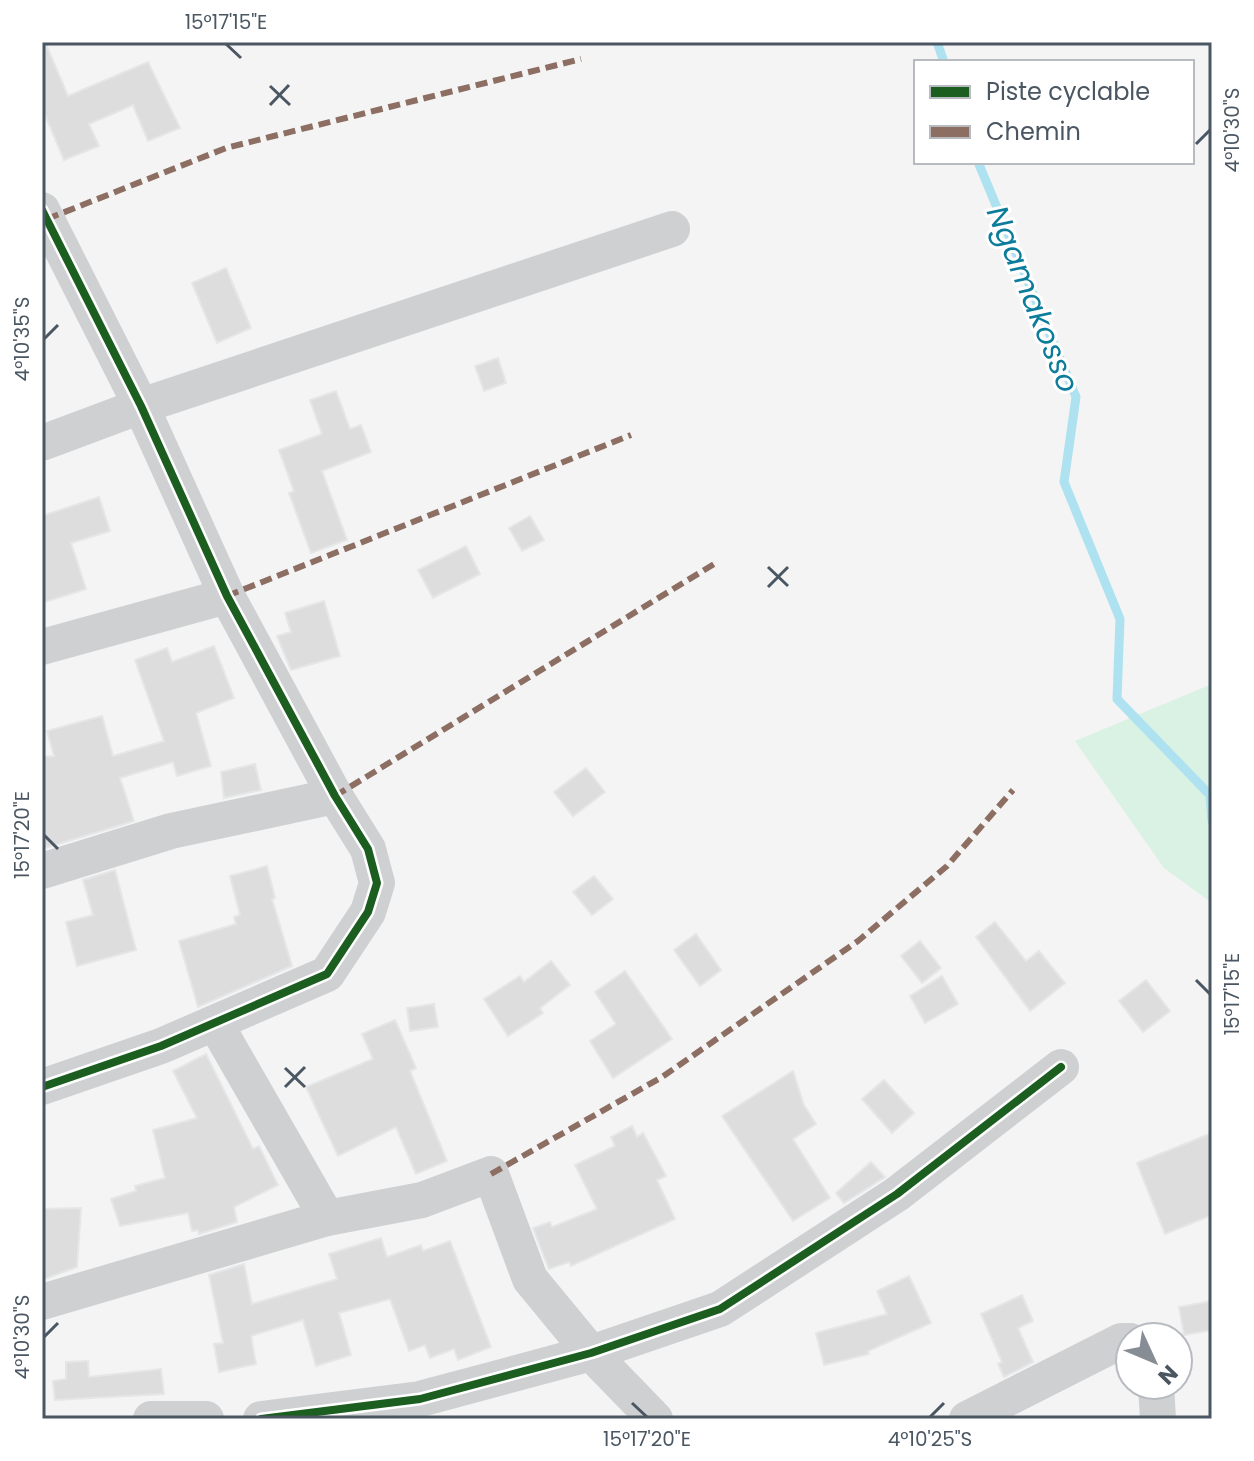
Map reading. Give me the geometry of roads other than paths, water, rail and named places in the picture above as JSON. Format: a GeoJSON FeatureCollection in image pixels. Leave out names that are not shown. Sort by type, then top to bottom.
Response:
{"type":"FeatureCollection","features":[{"type":"Feature","properties":{"kind":"street"},"geometry":{"type":"LineString","coordinates":[[42,1087],[121,1062],[327,974],[368,912],[377,883],[368,849],[335,796],[227,596],[141,406],[44,217]]}},
{"type":"Feature","properties":{"kind":"street"},"geometry":{"type":"LineString","coordinates":[[42,443],[141,406],[672,229]]}},
{"type":"Feature","properties":{"kind":"street"},"geometry":{"type":"LineString","coordinates":[[42,647],[227,596]]}},
{"type":"Feature","properties":{"kind":"street"},"geometry":{"type":"LineString","coordinates":[[42,871],[171,831],[335,796]]}},
{"type":"Feature","properties":{"kind":"street"},"geometry":{"type":"LineString","coordinates":[[215,1023],[327,1218]]}},
{"type":"Feature","properties":{"kind":"street"},"geometry":{"type":"LineString","coordinates":[[261,1419],[420,1399],[591,1353],[720,1309],[897,1194],[1061,1067]]}},
{"type":"Feature","properties":{"kind":"street"},"geometry":{"type":"LineString","coordinates":[[42,1302],[327,1218],[422,1200],[491,1174],[530,1279],[591,1353],[655,1419]]}},
{"type":"Feature","properties":{"kind":"street"},"geometry":{"type":"LineString","coordinates":[[967,1419],[1114,1345]]}},
{"type":"Feature","properties":{"kind":"street"},"geometry":{"type":"LineString","coordinates":[[151,1419],[206,1419]]}},
{"type":"Feature","properties":{"kind":"waterway","name":"Ngamakosso"},"geometry":{"type":"LineString","coordinates":[[937,42],[943,60]]}},
{"type":"Feature","properties":{"kind":"waterway","name":"Ngamakosso"},"geometry":{"type":"LineString","coordinates":[[979,164],[1076,397],[1064,482],[1120,619],[1117,699],[1210,795],[1212,821]]}}]}
